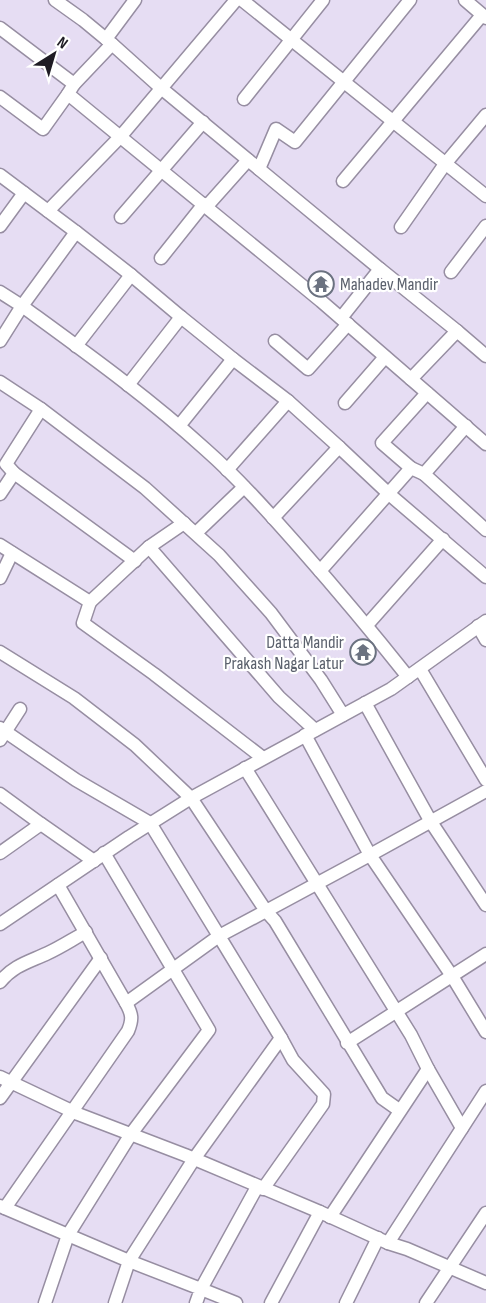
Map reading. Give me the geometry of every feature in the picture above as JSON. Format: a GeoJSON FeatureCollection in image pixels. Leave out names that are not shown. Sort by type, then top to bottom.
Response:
{"type":"FeatureCollection","features":[{"type":"Feature","properties":{"kind":"street"},"geometry":{"type":"LineString","coordinates":[[55,0],[109,41],[161,88],[486,356]]}},
{"type":"Feature","properties":{"kind":"street"},"geometry":{"type":"LineString","coordinates":[[0,97],[43,129],[109,41],[135,0]]}},
{"type":"Feature","properties":{"kind":"street"},"geometry":{"type":"LineString","coordinates":[[48,211],[121,136],[236,0]]}},
{"type":"Feature","properties":{"kind":"street"},"geometry":{"type":"LineString","coordinates":[[242,0],[486,196]]}},
{"type":"Feature","properties":{"kind":"street"},"geometry":{"type":"LineString","coordinates":[[244,99],[323,0]]}},
{"type":"Feature","properties":{"kind":"street"},"geometry":{"type":"LineString","coordinates":[[259,169],[276,129],[295,142],[410,0]]}},
{"type":"Feature","properties":{"kind":"street"},"geometry":{"type":"LineString","coordinates":[[343,181],[484,16],[465,0]]}},
{"type":"Feature","properties":{"kind":"street"},"geometry":{"type":"LineString","coordinates":[[0,28],[121,136],[344,321],[486,444]]}},
{"type":"Feature","properties":{"kind":"street"},"geometry":{"type":"LineString","coordinates":[[401,227],[445,164],[486,115]]}},
{"type":"Feature","properties":{"kind":"street"},"geometry":{"type":"LineString","coordinates":[[121,217],[203,122]]}},
{"type":"Feature","properties":{"kind":"street"},"geometry":{"type":"LineString","coordinates":[[161,258],[248,160]]}},
{"type":"Feature","properties":{"kind":"street"},"geometry":{"type":"LineString","coordinates":[[0,175],[131,275],[288,401],[389,494],[486,577]]}},
{"type":"Feature","properties":{"kind":"street"},"geometry":{"type":"LineString","coordinates":[[0,226],[24,193]]}},
{"type":"Feature","properties":{"kind":"street"},"geometry":{"type":"LineString","coordinates":[[451,272],[486,226]]}},
{"type":"Feature","properties":{"kind":"street"},"geometry":{"type":"LineString","coordinates":[[0,341],[22,306],[76,232]]}},
{"type":"Feature","properties":{"kind":"street"},"geometry":{"type":"LineString","coordinates":[[275,340],[309,369],[380,269]]}},
{"type":"Feature","properties":{"kind":"street"},"geometry":{"type":"LineString","coordinates":[[76,346],[131,275]]}},
{"type":"Feature","properties":{"kind":"street"},"geometry":{"type":"LineString","coordinates":[[0,292],[128,385],[179,426],[227,470],[320,571],[408,677]]}},
{"type":"Feature","properties":{"kind":"street"},"geometry":{"type":"LineString","coordinates":[[128,385],[181,317]]}},
{"type":"Feature","properties":{"kind":"street"},"geometry":{"type":"LineString","coordinates":[[411,379],[457,331]]}},
{"type":"Feature","properties":{"kind":"street"},"geometry":{"type":"LineString","coordinates":[[345,404],[385,357]]}},
{"type":"Feature","properties":{"kind":"street"},"geometry":{"type":"LineString","coordinates":[[179,426],[233,358]]}},
{"type":"Feature","properties":{"kind":"street"},"geometry":{"type":"LineString","coordinates":[[0,382],[42,409],[144,488],[219,555],[271,613],[321,680],[343,715]]}},
{"type":"Feature","properties":{"kind":"street"},"geometry":{"type":"LineString","coordinates":[[427,393],[382,443],[411,468],[424,474],[486,530]]}},
{"type":"Feature","properties":{"kind":"street"},"geometry":{"type":"LineString","coordinates":[[227,470],[288,401]]}},
{"type":"Feature","properties":{"kind":"street"},"geometry":{"type":"LineString","coordinates":[[42,409],[6,464],[14,473],[135,561]]}},
{"type":"Feature","properties":{"kind":"street"},"geometry":{"type":"LineString","coordinates":[[424,474],[466,426]]}},
{"type":"Feature","properties":{"kind":"street"},"geometry":{"type":"LineString","coordinates":[[273,518],[339,447]]}},
{"type":"Feature","properties":{"kind":"street"},"geometry":{"type":"LineString","coordinates":[[320,571],[411,468]]}},
{"type":"Feature","properties":{"kind":"street"},"geometry":{"type":"LineString","coordinates":[[0,495],[14,473]]}},
{"type":"Feature","properties":{"kind":"street"},"geometry":{"type":"LineString","coordinates":[[196,533],[244,487]]}},
{"type":"Feature","properties":{"kind":"street"},"geometry":{"type":"LineString","coordinates":[[184,523],[149,548],[90,602],[83,623],[163,680],[263,758]]}},
{"type":"Feature","properties":{"kind":"street"},"geometry":{"type":"LineString","coordinates":[[367,625],[443,539]]}},
{"type":"Feature","properties":{"kind":"street"},"geometry":{"type":"LineString","coordinates":[[0,545],[90,602]]}},
{"type":"Feature","properties":{"kind":"street"},"geometry":{"type":"LineString","coordinates":[[149,548],[310,733],[370,855],[452,976],[486,1032]]}},
{"type":"Feature","properties":{"kind":"street"},"geometry":{"type":"LineString","coordinates":[[0,578],[12,553]]}},
{"type":"Feature","properties":{"kind":"street"},"geometry":{"type":"LineString","coordinates":[[1,922],[191,798],[391,690],[482,624],[486,640]]}},
{"type":"Feature","properties":{"kind":"street"},"geometry":{"type":"LineString","coordinates":[[0,652],[74,698],[135,745],[191,798],[266,911],[276,921],[382,1098],[399,1110]]}},
{"type":"Feature","properties":{"kind":"street"},"geometry":{"type":"LineString","coordinates":[[420,669],[486,780]]}},
{"type":"Feature","properties":{"kind":"street"},"geometry":{"type":"LineString","coordinates":[[365,703],[431,822],[486,905]]}},
{"type":"Feature","properties":{"kind":"street"},"geometry":{"type":"LineString","coordinates":[[20,709],[2,733],[150,823],[293,1060],[322,1090],[323,1104],[260,1188],[201,1289],[196,1303]]}},
{"type":"Feature","properties":{"kind":"street"},"geometry":{"type":"LineString","coordinates":[[245,768],[395,1011],[462,1128]]}},
{"type":"Feature","properties":{"kind":"street"},"geometry":{"type":"LineString","coordinates":[[126,1003],[219,936],[486,791]]}},
{"type":"Feature","properties":{"kind":"street"},"geometry":{"type":"LineString","coordinates":[[0,794],[40,824],[99,857],[209,1030],[131,1134],[68,1235],[45,1303]]}},
{"type":"Feature","properties":{"kind":"street"},"geometry":{"type":"LineString","coordinates":[[0,853],[40,824]]}},
{"type":"Feature","properties":{"kind":"street"},"geometry":{"type":"LineString","coordinates":[[58,885],[132,1015],[128,1030],[2,1207],[236,1303]]}},
{"type":"Feature","properties":{"kind":"street"},"geometry":{"type":"LineString","coordinates":[[0,982],[19,965],[50,952],[86,932]]}},
{"type":"Feature","properties":{"kind":"street"},"geometry":{"type":"LineString","coordinates":[[347,1043],[486,954]]}},
{"type":"Feature","properties":{"kind":"street"},"geometry":{"type":"LineString","coordinates":[[0,1098],[5,1079],[101,958]]}},
{"type":"Feature","properties":{"kind":"street"},"geometry":{"type":"LineString","coordinates":[[116,1303],[129,1260],[194,1159],[281,1038]]}},
{"type":"Feature","properties":{"kind":"street"},"geometry":{"type":"LineString","coordinates":[[271,1303],[325,1215],[428,1069]]}},
{"type":"Feature","properties":{"kind":"street"},"geometry":{"type":"LineString","coordinates":[[5,1079],[72,1111],[194,1159],[486,1283]]}},
{"type":"Feature","properties":{"kind":"street"},"geometry":{"type":"LineString","coordinates":[[346,1303],[383,1241],[486,1091]]}},
{"type":"Feature","properties":{"kind":"street"},"geometry":{"type":"LineString","coordinates":[[426,1303],[486,1213]]}},
{"type":"Feature","properties":{"kind":"place","name":"Mahadev Mandir"},"geometry":{"type":"Point","coordinates":[321,284]}},
{"type":"Feature","properties":{"kind":"place","name":"Datta Mandir Prakash Nagar Latur"},"geometry":{"type":"Point","coordinates":[363,652]}}]}
